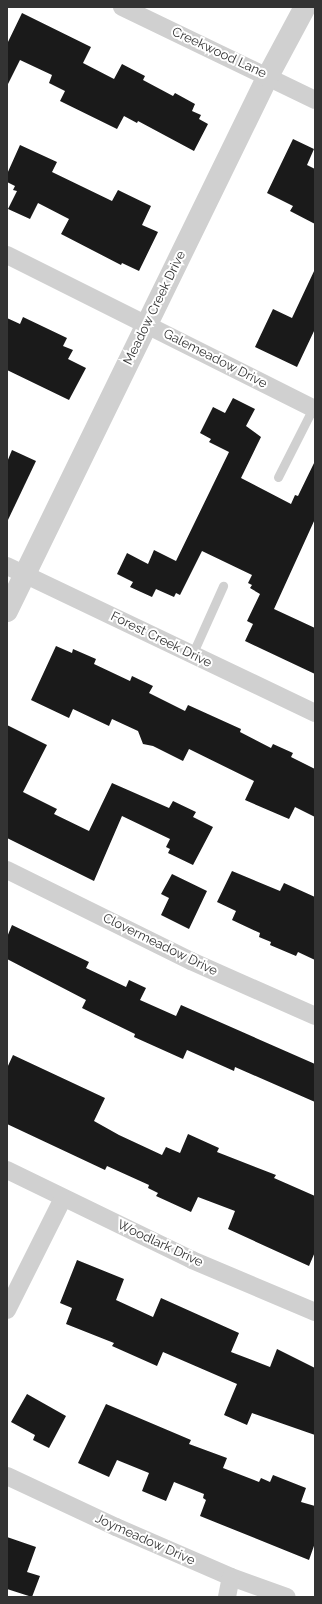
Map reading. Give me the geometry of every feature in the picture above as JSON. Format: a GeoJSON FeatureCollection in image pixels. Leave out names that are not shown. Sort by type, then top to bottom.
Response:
{"type":"FeatureCollection","features":[{"type":"Feature","properties":{"kind":"street","name":"Creekwood Lane"},"geometry":{"type":"LineString","coordinates":[[122,7],[268,76],[315,100]]}},
{"type":"Feature","properties":{"kind":"street","name":"Meadow Creek Drive"},"geometry":{"type":"LineString","coordinates":[[7,611],[16,570],[147,325],[268,76],[305,7]]}},
{"type":"Feature","properties":{"kind":"street","name":"Galemeadow Drive"},"geometry":{"type":"LineString","coordinates":[[7,255],[314,409]]}},
{"type":"Feature","properties":{"kind":"street","name":"Forest Creek Drive"},"geometry":{"type":"LineString","coordinates":[[16,570],[315,713]]}},
{"type":"Feature","properties":{"kind":"street","name":"Clovermeadow Drive"},"geometry":{"type":"LineString","coordinates":[[7,870],[191,961],[315,1016]]}},
{"type":"Feature","properties":{"kind":"street","name":"Woodlark Drive"},"geometry":{"type":"LineString","coordinates":[[7,1170],[192,1260],[315,1312]]}},
{"type":"Feature","properties":{"kind":"street"},"geometry":{"type":"LineString","coordinates":[[7,1310],[63,1198]]}},
{"type":"Feature","properties":{"kind":"street","name":"Joymeadow Drive"},"geometry":{"type":"LineString","coordinates":[[7,1476],[116,1527],[231,1577],[287,1597]]}},
{"type":"Feature","properties":{"kind":"street"},"geometry":{"type":"LineString","coordinates":[[227,1597],[231,1577]]}},
{"type":"Feature","properties":{"kind":"lane"},"geometry":{"type":"LineString","coordinates":[[278,477],[314,409]]}},
{"type":"Feature","properties":{"kind":"lane"},"geometry":{"type":"LineString","coordinates":[[192,655],[223,586]]}},
{"type":"Feature","properties":{"kind":"building"},"geometry":{"type":"Polygon","coordinates":[[[22,13],[91,47],[83,63],[114,79],[122,64],[145,76],[143,80],[173,96],[175,93],[195,104],[192,111],[201,115],[199,119],[208,124],[194,151],[138,121],[137,123],[124,116],[117,129],[60,101],[65,91],[49,83],[52,75],[20,60],[7,86],[7,44],[22,13]]]}},
{"type":"Feature","properties":{"kind":"building"},"geometry":{"type":"Polygon","coordinates":[[[293,139],[314,149],[307,165],[315,169],[315,224],[290,211],[293,206],[267,193],[293,139]]]}},
{"type":"Feature","properties":{"kind":"building"},"geometry":{"type":"Polygon","coordinates":[[[20,145],[57,162],[52,172],[112,201],[118,190],[151,206],[142,225],[158,232],[139,271],[122,263],[121,265],[61,234],[69,219],[38,203],[30,219],[8,209],[17,191],[13,190],[15,186],[7,182],[7,174],[20,145]]]}},
{"type":"Feature","properties":{"kind":"building"},"geometry":{"type":"Polygon","coordinates":[[[315,269],[315,329],[297,367],[255,347],[273,309],[292,318],[315,269]]]}},
{"type":"Feature","properties":{"kind":"building"},"geometry":{"type":"Polygon","coordinates":[[[23,317],[67,338],[63,346],[73,350],[68,359],[86,368],[69,400],[7,370],[7,318],[20,324],[23,317]]]}},
{"type":"Feature","properties":{"kind":"building"},"geometry":{"type":"Polygon","coordinates":[[[233,398],[255,409],[246,426],[261,437],[241,478],[291,504],[295,495],[298,496],[315,461],[315,519],[274,609],[315,628],[315,674],[245,641],[253,624],[247,621],[260,594],[250,588],[252,585],[248,583],[252,575],[202,551],[180,595],[176,593],[174,597],[156,589],[152,597],[130,587],[133,582],[117,574],[127,553],[148,564],[154,550],[176,561],[229,452],[209,442],[211,439],[200,433],[213,407],[225,413],[233,398]]]}},
{"type":"Feature","properties":{"kind":"building"},"geometry":{"type":"Polygon","coordinates":[[[12,450],[36,461],[7,522],[7,462],[12,450]]]}},
{"type":"Feature","properties":{"kind":"building"},"geometry":{"type":"Polygon","coordinates":[[[56,646],[72,653],[73,649],[96,659],[94,664],[130,681],[132,676],[153,686],[149,693],[185,711],[188,705],[241,729],[240,732],[271,748],[273,744],[293,753],[291,757],[315,769],[315,817],[295,807],[289,819],[245,800],[254,781],[189,749],[183,761],[153,746],[143,744],[138,731],[112,719],[109,726],[73,709],[69,718],[31,700],[56,646]]]}},
{"type":"Feature","properties":{"kind":"building"},"geometry":{"type":"Polygon","coordinates":[[[7,725],[47,745],[23,792],[57,809],[54,814],[89,831],[112,783],[169,808],[173,801],[196,812],[193,817],[213,827],[193,865],[168,853],[170,849],[166,847],[170,839],[122,816],[94,881],[7,838],[7,725]]]}},
{"type":"Feature","properties":{"kind":"building"},"geometry":{"type":"Polygon","coordinates":[[[232,871],[280,891],[284,883],[315,897],[315,960],[298,952],[296,956],[270,945],[271,942],[259,937],[260,933],[232,920],[236,911],[217,902],[232,871]]]}},
{"type":"Feature","properties":{"kind":"building"},"geometry":{"type":"Polygon","coordinates":[[[172,874],[207,891],[189,929],[161,915],[169,898],[161,894],[172,874]]]}},
{"type":"Feature","properties":{"kind":"building"},"geometry":{"type":"Polygon","coordinates":[[[12,925],[89,962],[86,968],[126,987],[129,980],[146,988],[140,1000],[176,1016],[181,1005],[315,1064],[315,1102],[235,1067],[234,1071],[187,1050],[183,1059],[134,1037],[135,1034],[82,1008],[86,1000],[7,959],[7,937],[12,925]]]}},
{"type":"Feature","properties":{"kind":"building"},"geometry":{"type":"Polygon","coordinates":[[[13,1055],[105,1098],[94,1121],[119,1135],[162,1155],[166,1147],[180,1153],[188,1134],[219,1148],[217,1152],[276,1175],[274,1178],[315,1196],[315,1252],[309,1266],[228,1229],[235,1211],[198,1197],[191,1212],[156,1196],[158,1193],[148,1188],[149,1185],[107,1166],[105,1170],[7,1124],[7,1068],[13,1055]]]}},
{"type":"Feature","properties":{"kind":"building"},"geometry":{"type":"Polygon","coordinates":[[[77,1260],[124,1279],[116,1300],[153,1317],[161,1298],[239,1333],[231,1352],[270,1367],[277,1349],[315,1368],[315,1435],[252,1413],[247,1425],[224,1415],[237,1384],[163,1352],[157,1366],[112,1346],[114,1343],[66,1324],[72,1308],[60,1303],[77,1260]]]}},
{"type":"Feature","properties":{"kind":"building"},"geometry":{"type":"Polygon","coordinates":[[[27,1394],[66,1416],[49,1448],[33,1440],[35,1435],[11,1422],[27,1394]]]}},
{"type":"Feature","properties":{"kind":"building"},"geometry":{"type":"Polygon","coordinates":[[[106,1404],[191,1440],[189,1444],[227,1458],[223,1468],[259,1482],[261,1478],[270,1482],[273,1475],[306,1488],[301,1502],[315,1506],[315,1543],[309,1560],[200,1516],[206,1500],[203,1498],[204,1494],[174,1482],[166,1501],[142,1491],[149,1473],[117,1460],[109,1477],[78,1463],[106,1404]]]}},
{"type":"Feature","properties":{"kind":"building"},"geometry":{"type":"Polygon","coordinates":[[[7,1537],[36,1547],[27,1572],[40,1576],[32,1597],[7,1589],[7,1537]]]}}]}
